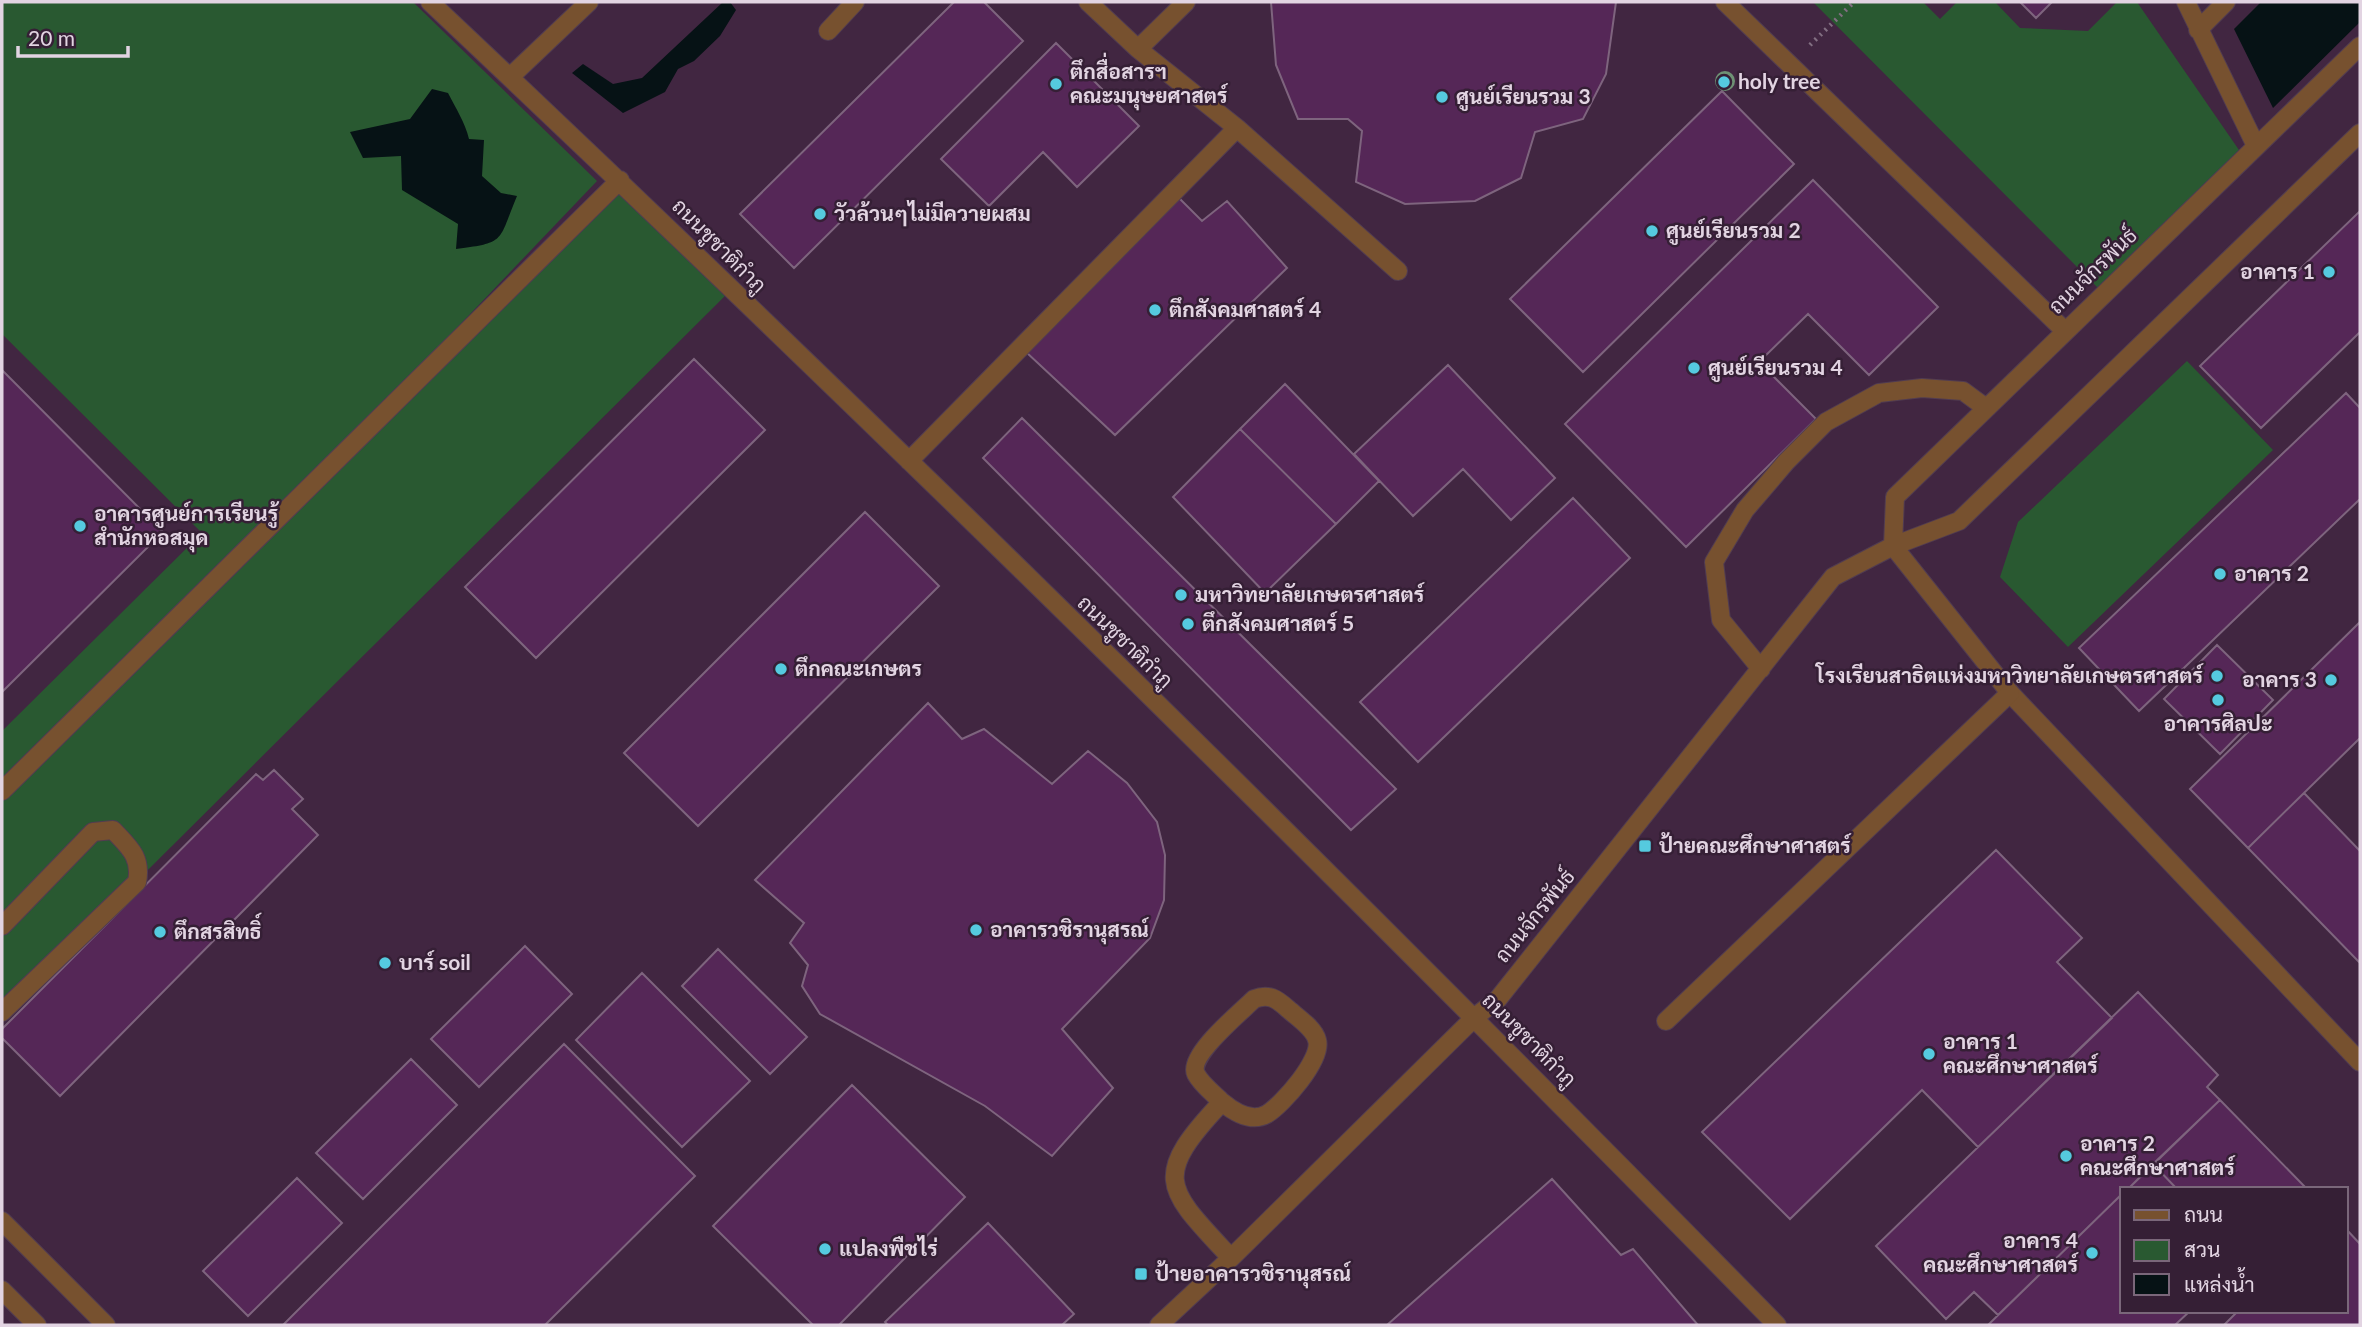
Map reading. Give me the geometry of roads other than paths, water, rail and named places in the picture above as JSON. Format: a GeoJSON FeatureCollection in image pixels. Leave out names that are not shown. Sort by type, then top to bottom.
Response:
{"type":"FeatureCollection","features":[{"type":"Feature","properties":{"kind":"street","name":"ถนนชูชาติกำภู"},"geometry":{"type":"LineString","coordinates":[[430,2],[620,180],[909,461],[1475,1017],[1777,1325]]}},
{"type":"Feature","properties":{"kind":"street"},"geometry":{"type":"LineString","coordinates":[[510,78],[587,2]]}},
{"type":"Feature","properties":{"kind":"street"},"geometry":{"type":"LineString","coordinates":[[828,31],[855,2]]}},
{"type":"Feature","properties":{"kind":"street"},"geometry":{"type":"LineString","coordinates":[[1088,2],[1138,49],[1237,128],[1398,271]]}},
{"type":"Feature","properties":{"kind":"street"},"geometry":{"type":"LineString","coordinates":[[1138,49],[1186,2]]}},
{"type":"Feature","properties":{"kind":"street"},"geometry":{"type":"LineString","coordinates":[[1725,2],[2064,330]]}},
{"type":"Feature","properties":{"kind":"street"},"geometry":{"type":"LineString","coordinates":[[2186,2],[2256,146]]}},
{"type":"Feature","properties":{"kind":"street"},"geometry":{"type":"LineString","coordinates":[[2198,30],[2226,2]]}},
{"type":"Feature","properties":{"kind":"street","name":"ถนนจักรพันธ์"},"geometry":{"type":"LineString","coordinates":[[1893,546],[1895,497],[2064,330],[2360,46]]}},
{"type":"Feature","properties":{"kind":"street"},"geometry":{"type":"LineString","coordinates":[[909,461],[1237,128]]}},
{"type":"Feature","properties":{"kind":"street","name":"ถนนจักรพันธ์"},"geometry":{"type":"LineString","coordinates":[[1159,1325],[1231,1258],[1475,1017],[1498,999],[1833,577],[1893,546],[1959,520],[2360,133]]}},
{"type":"Feature","properties":{"kind":"street"},"geometry":{"type":"LineString","coordinates":[[2,791],[620,180]]}},
{"type":"Feature","properties":{"kind":"street"},"geometry":{"type":"LineString","coordinates":[[1760,669],[1721,620],[1714,562],[1745,510],[1786,462],[1826,422],[1879,393],[1922,388],[1963,391],[1986,408]]}},
{"type":"Feature","properties":{"kind":"street"},"geometry":{"type":"LineString","coordinates":[[1893,546],[2010,693],[2360,1062]]}},
{"type":"Feature","properties":{"kind":"street"},"geometry":{"type":"LineString","coordinates":[[1666,1021],[2010,693]]}},
{"type":"Feature","properties":{"kind":"street"},"geometry":{"type":"LineString","coordinates":[[2,926],[93,832],[113,830],[135,854],[140,866],[137,882],[2,1012]]}},
{"type":"Feature","properties":{"kind":"street"},"geometry":{"type":"LineString","coordinates":[[1264,995],[1278,999],[1315,1034],[1319,1043],[1312,1066],[1266,1114],[1252,1117],[1234,1112],[1222,1102],[1197,1077],[1195,1062],[1204,1048],[1254,999],[1264,995]]}},
{"type":"Feature","properties":{"kind":"street"},"geometry":{"type":"LineString","coordinates":[[1222,1102],[1191,1135],[1173,1169],[1176,1192],[1190,1213],[1231,1258]]}},
{"type":"Feature","properties":{"kind":"street"},"geometry":{"type":"LineString","coordinates":[[2,1221],[106,1325]]}},
{"type":"Feature","properties":{"kind":"street"},"geometry":{"type":"LineString","coordinates":[[2,1290],[37,1325]]}},
{"type":"Feature","properties":{"kind":"water"},"geometry":{"type":"Polygon","coordinates":[[[723,2],[730,2],[736,10],[720,36],[694,61],[678,69],[665,92],[623,113],[572,73],[583,64],[613,84],[642,78],[723,2]]]}},
{"type":"Feature","properties":{"kind":"water"},"geometry":{"type":"Polygon","coordinates":[[[2261,2],[2360,2],[2360,22],[2273,108],[2234,29],[2261,2]]]}},
{"type":"Feature","properties":{"kind":"water"},"geometry":{"type":"Polygon","coordinates":[[[432,89],[448,93],[469,139],[484,140],[482,176],[501,193],[517,196],[503,231],[493,241],[484,245],[456,249],[458,224],[402,190],[401,156],[363,158],[350,132],[410,119],[432,89]]]}},
{"type":"Feature","properties":{"kind":"place","name":"holy tree"},"geometry":{"type":"Point","coordinates":[1724,82]}},
{"type":"Feature","properties":{"kind":"place","name":"ตึกสื่อสารฯ คณะมนุษยศาสตร์"},"geometry":{"type":"Point","coordinates":[1056,84]}},
{"type":"Feature","properties":{"kind":"place","name":"ศูนย์เรียนรวม 3"},"geometry":{"type":"Point","coordinates":[1442,97]}},
{"type":"Feature","properties":{"kind":"place","name":"วัวล้วนๆไม่มีควายผสม"},"geometry":{"type":"Point","coordinates":[820,214]}},
{"type":"Feature","properties":{"kind":"place","name":"ศูนย์เรียนรวม 2"},"geometry":{"type":"Point","coordinates":[1652,231]}},
{"type":"Feature","properties":{"kind":"place","name":"อาคาร 1"},"geometry":{"type":"Point","coordinates":[2329,272]}},
{"type":"Feature","properties":{"kind":"place","name":"ตึกสังคมศาสตร์ 4"},"geometry":{"type":"Point","coordinates":[1155,310]}},
{"type":"Feature","properties":{"kind":"place","name":"ศูนย์เรียนรวม 4"},"geometry":{"type":"Point","coordinates":[1694,368]}},
{"type":"Feature","properties":{"kind":"place","name":"อาคารศูนย์การเรียนรู้ สำนักหอสมุด"},"geometry":{"type":"Point","coordinates":[80,526]}},
{"type":"Feature","properties":{"kind":"place","name":"อาคาร 2"},"geometry":{"type":"Point","coordinates":[2220,574]}},
{"type":"Feature","properties":{"kind":"place","name":"มหาวิทยาลัยเกษตรศาสตร์"},"geometry":{"type":"Point","coordinates":[1181,595]}},
{"type":"Feature","properties":{"kind":"place","name":"ตึกสังคมศาสตร์ 5"},"geometry":{"type":"Point","coordinates":[1188,624]}},
{"type":"Feature","properties":{"kind":"place","name":"ตึกคณะเกษตร"},"geometry":{"type":"Point","coordinates":[781,669]}},
{"type":"Feature","properties":{"kind":"place","name":"โรงเรียนสาธิตแห่งมหาวิทยาลัยเกษตรศาสตร์"},"geometry":{"type":"Point","coordinates":[2217,676]}},
{"type":"Feature","properties":{"kind":"place","name":"อาคาร 3"},"geometry":{"type":"Point","coordinates":[2331,680]}},
{"type":"Feature","properties":{"kind":"place","name":"อาคารศิลปะ"},"geometry":{"type":"Point","coordinates":[2218,700]}},
{"type":"Feature","properties":{"kind":"place","name":"ป้ายคณะศึกษาศาสตร์"},"geometry":{"type":"Point","coordinates":[1645,846]}},
{"type":"Feature","properties":{"kind":"place","name":"อาคารวชิรานุสรณ์"},"geometry":{"type":"Point","coordinates":[976,930]}},
{"type":"Feature","properties":{"kind":"place","name":"ตึกสรสิทธิ์"},"geometry":{"type":"Point","coordinates":[160,932]}},
{"type":"Feature","properties":{"kind":"place","name":"บาร์ soil"},"geometry":{"type":"Point","coordinates":[385,963]}},
{"type":"Feature","properties":{"kind":"place","name":"อาคาร 1 คณะศึกษาศาสตร์"},"geometry":{"type":"Point","coordinates":[1929,1054]}},
{"type":"Feature","properties":{"kind":"place","name":"อาคาร 2 คณะศึกษาศาสตร์"},"geometry":{"type":"Point","coordinates":[2066,1156]}},
{"type":"Feature","properties":{"kind":"place","name":"แปลงพืชไร่"},"geometry":{"type":"Point","coordinates":[825,1249]}},
{"type":"Feature","properties":{"kind":"place","name":"อาคาร 4 คณะศึกษาศาสตร์"},"geometry":{"type":"Point","coordinates":[2092,1253]}},
{"type":"Feature","properties":{"kind":"place","name":"ป้ายอาคารวชิรานุสรณ์"},"geometry":{"type":"Point","coordinates":[1141,1274]}}]}
